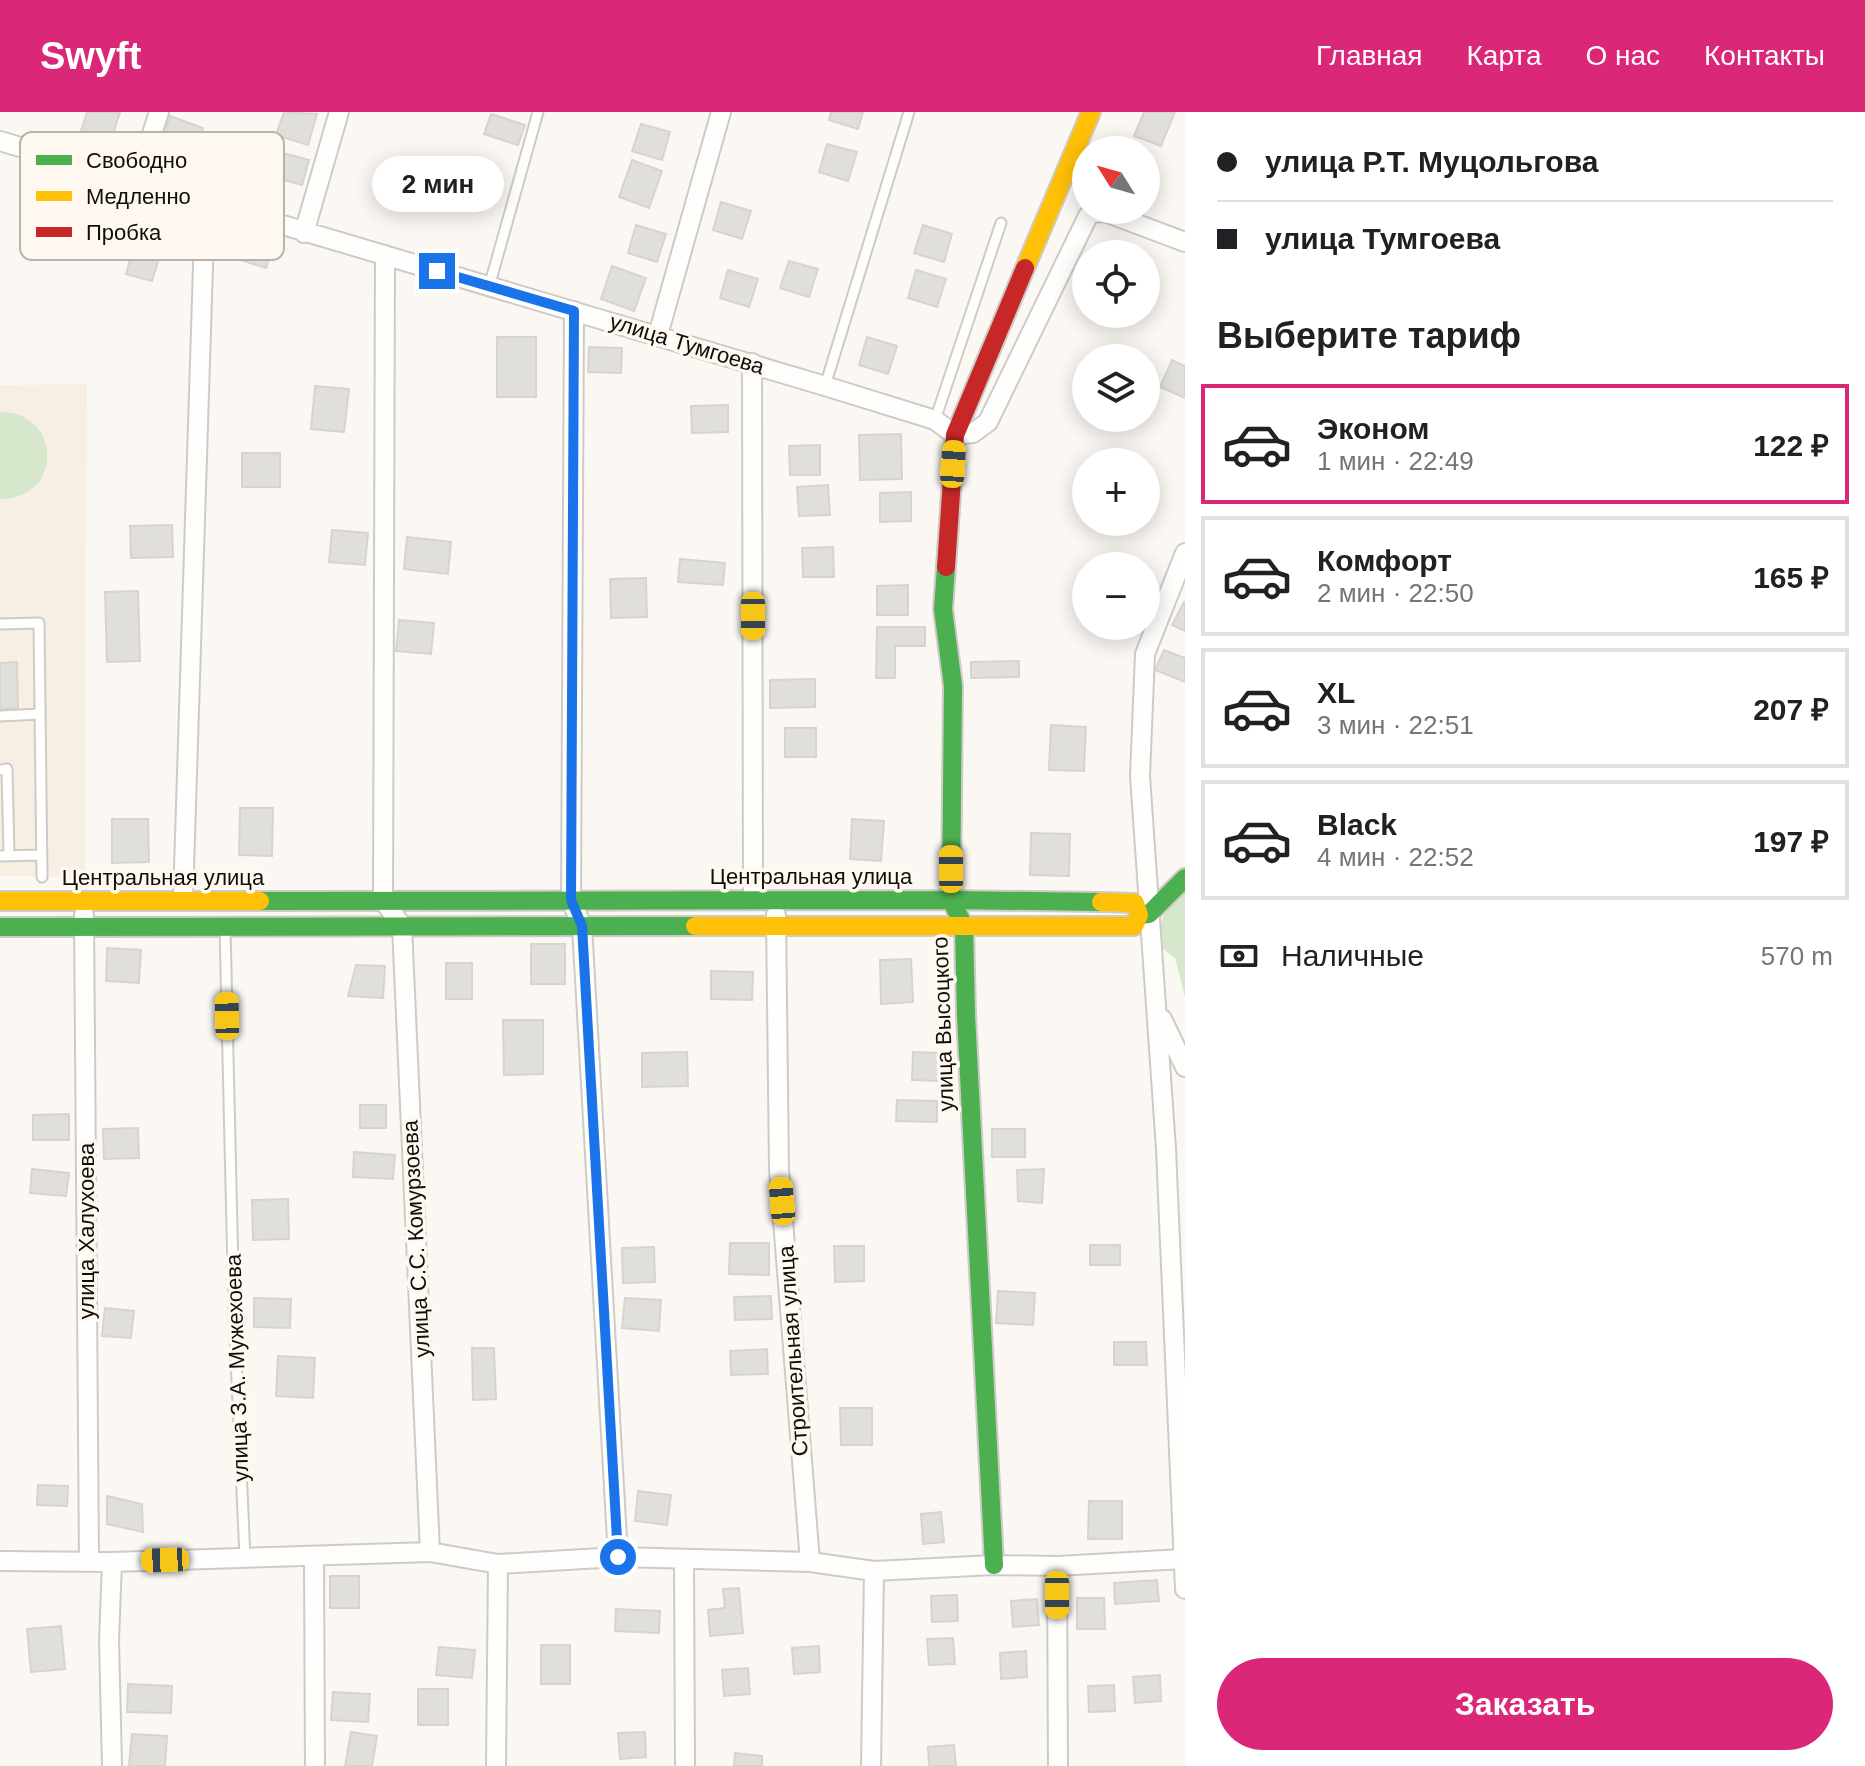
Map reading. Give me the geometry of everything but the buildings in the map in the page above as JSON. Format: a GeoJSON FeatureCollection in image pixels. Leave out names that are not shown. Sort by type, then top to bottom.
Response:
{"type":"FeatureCollection","features":[{"type":"Feature","properties":{"kind":"street"},"geometry":{"type":"LineString","coordinates":[[153,132],[159,112]]}},
{"type":"Feature","properties":{"kind":"street"},"geometry":{"type":"LineString","coordinates":[[304,233],[339,112]]}},
{"type":"Feature","properties":{"kind":"street"},"geometry":{"type":"LineString","coordinates":[[658,335],[721,112]]}},
{"type":"Feature","properties":{"kind":"street","name":"улица Высоцкого"},"geometry":{"type":"LineString","coordinates":[[994,1565],[964,926],[951,900],[953,686],[943,609],[955,435],[1091,112]]}},
{"type":"Feature","properties":{"kind":"street","name":"улица Тумгоева"},"geometry":{"type":"LineString","coordinates":[[0,141],[20,147]]}},
{"type":"Feature","properties":{"kind":"street"},"geometry":{"type":"LineString","coordinates":[[955,435],[973,433],[988,422],[1088,216],[1105,212],[1185,242]]}},
{"type":"Feature","properties":{"kind":"street","name":"улица Тумгоева"},"geometry":{"type":"LineString","coordinates":[[284,227],[752,363],[935,420],[955,435]]}},
{"type":"Feature","properties":{"kind":"street"},"geometry":{"type":"LineString","coordinates":[[385,255],[383,900],[402,926]]}},
{"type":"Feature","properties":{"kind":"street"},"geometry":{"type":"LineString","coordinates":[[183,900],[203,260]]}},
{"type":"Feature","properties":{"kind":"street"},"geometry":{"type":"LineString","coordinates":[[574,311],[571,900],[582,926],[618,1557]]}},
{"type":"Feature","properties":{"kind":"street"},"geometry":{"type":"LineString","coordinates":[[752,363],[753,900]]}},
{"type":"Feature","properties":{"kind":"street"},"geometry":{"type":"LineString","coordinates":[[1185,553],[1145,654],[1140,776],[1144,914],[1157,1010],[1166,1165],[1185,1589]]}},
{"type":"Feature","properties":{"kind":"street"},"geometry":{"type":"LineString","coordinates":[[0,927],[1134,926],[1185,878]]}},
{"type":"Feature","properties":{"kind":"street","name":"Строительная улица"},"geometry":{"type":"LineString","coordinates":[[776,900],[779,1170],[810,1562]]}},
{"type":"Feature","properties":{"kind":"street","name":"Центральная улица"},"geometry":{"type":"LineString","coordinates":[[0,901],[951,900],[1135,903],[1144,914]]}},
{"type":"Feature","properties":{"kind":"street","name":"улица Халухоева"},"geometry":{"type":"LineString","coordinates":[[85,901],[89,1561]]}},
{"type":"Feature","properties":{"kind":"street","name":"улица С.С. Комурзоева"},"geometry":{"type":"LineString","coordinates":[[402,926],[430,1552]]}},
{"type":"Feature","properties":{"kind":"street"},"geometry":{"type":"LineString","coordinates":[[1157,1010],[1185,1067]]}},
{"type":"Feature","properties":{"kind":"street"},"geometry":{"type":"LineString","coordinates":[[0,1561],[112,1562],[430,1552],[498,1564],[618,1557],[810,1562],[874,1571],[1183,1559]]}},
{"type":"Feature","properties":{"kind":"street"},"geometry":{"type":"LineString","coordinates":[[314,1557],[315,1766]]}},
{"type":"Feature","properties":{"kind":"street"},"geometry":{"type":"LineString","coordinates":[[684,1561],[685,1766]]}},
{"type":"Feature","properties":{"kind":"street"},"geometry":{"type":"LineString","coordinates":[[112,1562],[109,1640],[112,1766]]}},
{"type":"Feature","properties":{"kind":"street"},"geometry":{"type":"LineString","coordinates":[[496,1766],[498,1564]]}},
{"type":"Feature","properties":{"kind":"street"},"geometry":{"type":"LineString","coordinates":[[1057,1566],[1058,1766]]}},
{"type":"Feature","properties":{"kind":"street"},"geometry":{"type":"LineString","coordinates":[[871,1766],[874,1571]]}},
{"type":"Feature","properties":{"kind":"lane"},"geometry":{"type":"LineString","coordinates":[[489,287],[538,112]]}},
{"type":"Feature","properties":{"kind":"lane"},"geometry":{"type":"LineString","coordinates":[[825,386],[909,112]]}},
{"type":"Feature","properties":{"kind":"lane"},"geometry":{"type":"LineString","coordinates":[[935,420],[1001,223]]}},
{"type":"Feature","properties":{"kind":"lane"},"geometry":{"type":"LineString","coordinates":[[0,624],[39,623],[42,877]]}},
{"type":"Feature","properties":{"kind":"lane"},"geometry":{"type":"LineString","coordinates":[[0,716],[40,714]]}},
{"type":"Feature","properties":{"kind":"lane"},"geometry":{"type":"LineString","coordinates":[[0,770],[7,769],[4,856],[42,855]]}},
{"type":"Feature","properties":{"kind":"lane","name":"улица З.А. Мужехоева"},"geometry":{"type":"LineString","coordinates":[[225,901],[234,1314],[245,1558]]}},
{"type":"Feature","properties":{"kind":"shaded area"},"geometry":{"type":"Polygon","coordinates":[[[87,384],[85,877],[0,876],[0,385],[87,384]]]}},
{"type":"Feature","properties":{"kind":"green space"},"geometry":{"type":"Polygon","coordinates":[[[0,412],[20,415],[35,425],[44,439],[47,455],[44,471],[36,485],[21,495],[0,499],[0,412]]]}},
{"type":"Feature","properties":{"kind":"green space"},"geometry":{"type":"Polygon","coordinates":[[[1185,891],[1185,997],[1175,958],[1159,946],[1164,915],[1185,891]]]}},
{"type":"Feature","properties":{"kind":"traffic: fast"},"geometry":{"type":"LineString","coordinates":[[946,567],[943,609],[953,686],[951,900],[964,926],[994,1565]]}},
{"type":"Feature","properties":{"kind":"traffic: fast"},"geometry":{"type":"LineString","coordinates":[[1139,915],[1149,914],[1185,878]]}},
{"type":"Feature","properties":{"kind":"traffic: fast"},"geometry":{"type":"LineString","coordinates":[[260,901],[1101,902]]}},
{"type":"Feature","properties":{"kind":"traffic: fast"},"geometry":{"type":"LineString","coordinates":[[0,927],[695,926]]}},
{"type":"Feature","properties":{"kind":"traffic: slow"},"geometry":{"type":"LineString","coordinates":[[1025,268],[1091,112]]}},
{"type":"Feature","properties":{"kind":"traffic: slow"},"geometry":{"type":"LineString","coordinates":[[0,901],[260,901]]}},
{"type":"Feature","properties":{"kind":"traffic: slow"},"geometry":{"type":"LineString","coordinates":[[695,926],[1134,926],[1139,915],[1135,903],[1101,902]]}},
{"type":"Feature","properties":{"kind":"traffic: jam"},"geometry":{"type":"LineString","coordinates":[[946,567],[955,435],[1025,268]]}},
{"type":"Feature","properties":{"kind":"route"},"geometry":{"type":"LineString","coordinates":[[437,271],[574,311],[571,900],[582,926],[618,1557]]}}]}
